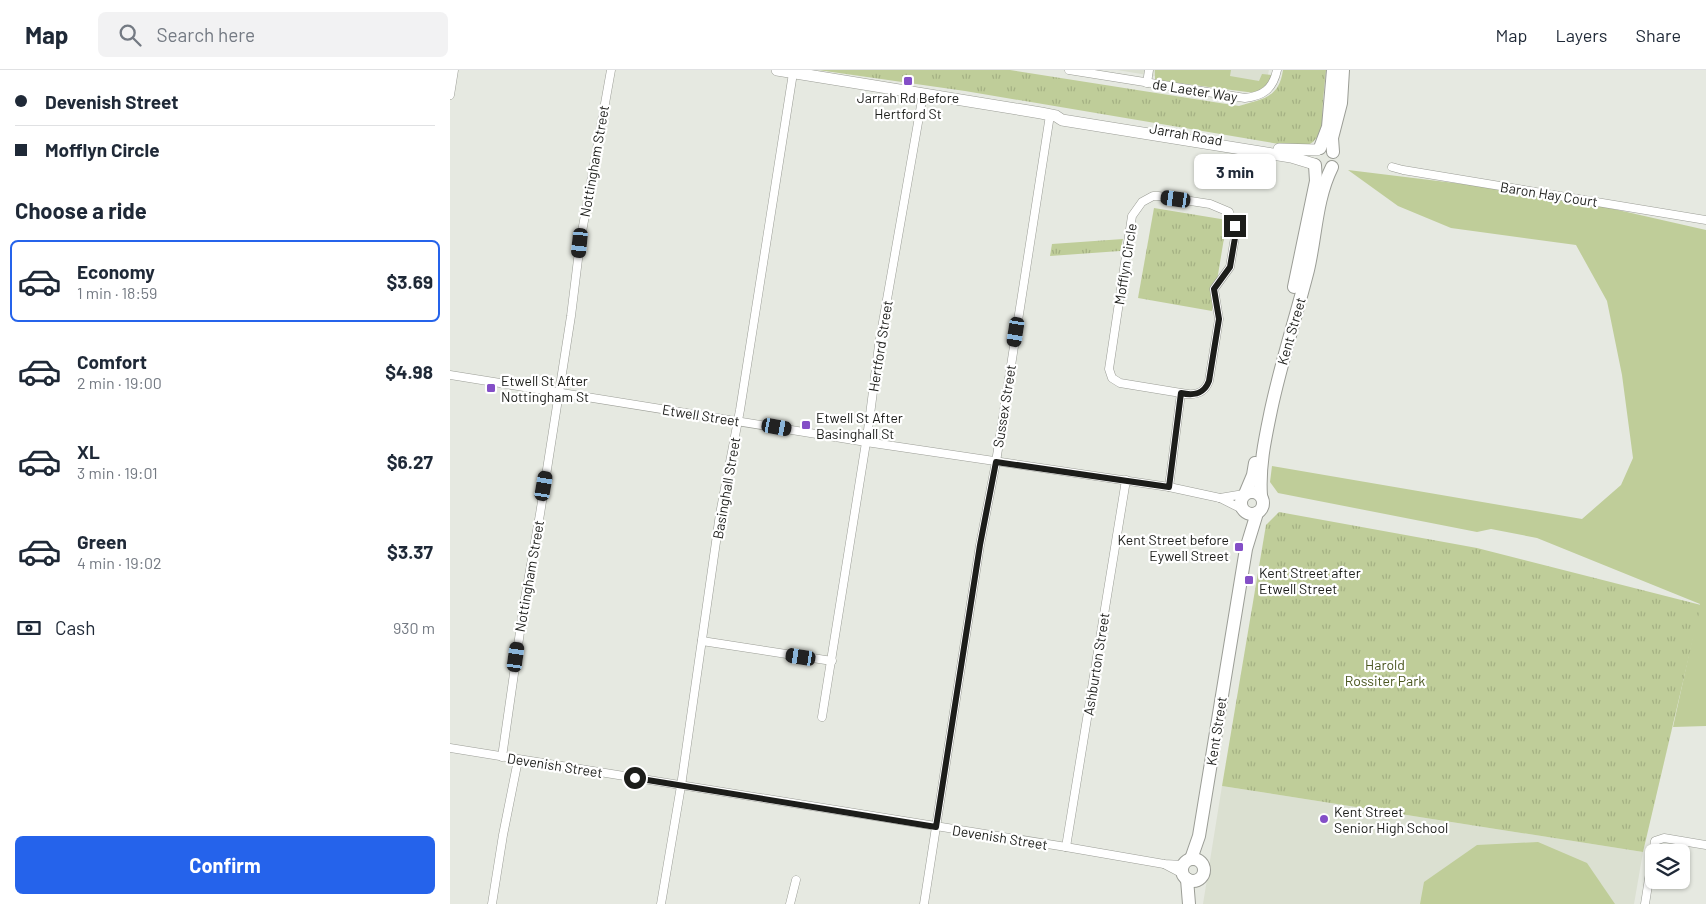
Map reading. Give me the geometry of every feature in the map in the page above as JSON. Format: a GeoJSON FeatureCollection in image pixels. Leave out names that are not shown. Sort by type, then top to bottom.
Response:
{"type":"FeatureCollection","features":[{"type":"Feature","properties":{"kind":"main road"},"geometry":{"type":"LineString","coordinates":[[1333,70],[1328,128],[1313,157],[1314,165],[1323,170],[1332,167],[1336,158],[1333,152],[1332,138],[1341,104],[1343,70]]}},
{"type":"Feature","properties":{"kind":"main road"},"geometry":{"type":"LineString","coordinates":[[1318,149],[1328,148],[1333,152]]}},
{"type":"Feature","properties":{"kind":"main road","name":"Kent Street"},"geometry":{"type":"LineString","coordinates":[[1244,494],[1253,475],[1272,379],[1304,244],[1316,181],[1314,165]]}},
{"type":"Feature","properties":{"kind":"main road","name":"Kent Street"},"geometry":{"type":"LineString","coordinates":[[1261,496],[1261,463],[1269,418],[1313,245],[1321,196],[1325,181],[1332,167]]}},
{"type":"Feature","properties":{"kind":"main road"},"geometry":{"type":"LineString","coordinates":[[1253,491],[1261,496],[1263,505],[1257,512],[1249,514],[1243,509],[1241,501],[1244,494],[1253,491]]}},
{"type":"Feature","properties":{"kind":"main road","name":"Kent Street"},"geometry":{"type":"LineString","coordinates":[[1243,509],[1248,537]]}},
{"type":"Feature","properties":{"kind":"main road","name":"Kent Street"},"geometry":{"type":"LineString","coordinates":[[1190,904],[1190,870],[1199,836],[1248,537],[1257,512]]}},
{"type":"Feature","properties":{"kind":"street"},"geometry":{"type":"LineString","coordinates":[[450,95],[454,70]]}},
{"type":"Feature","properties":{"kind":"street","name":"Nottingham Street"},"geometry":{"type":"LineString","coordinates":[[502,757],[523,608],[560,392],[580,243],[611,70]]}},
{"type":"Feature","properties":{"kind":"street","name":"Jarrah Road"},"geometry":{"type":"LineString","coordinates":[[777,70],[1053,116],[1062,120],[1291,157],[1314,165]]}},
{"type":"Feature","properties":{"kind":"street","name":"de Laeter Way"},"geometry":{"type":"LineString","coordinates":[[1070,70],[1244,98],[1256,97],[1268,90],[1274,82],[1277,70]]}},
{"type":"Feature","properties":{"kind":"street"},"geometry":{"type":"LineString","coordinates":[[1147,83],[1149,70]]}},
{"type":"Feature","properties":{"kind":"street","name":"Basinghall Street"},"geometry":{"type":"LineString","coordinates":[[660,904],[680,786],[720,514],[738,421],[793,73]]}},
{"type":"Feature","properties":{"kind":"street","name":"Hertford Street"},"geometry":{"type":"LineString","coordinates":[[822,717],[866,442],[879,345],[923,94]]}},
{"type":"Feature","properties":{"kind":"street","name":"Jarrah Road"},"geometry":{"type":"LineString","coordinates":[[1053,116],[1063,114],[1288,150],[1318,149]]}},
{"type":"Feature","properties":{"kind":"street","name":"Sussex Street"},"geometry":{"type":"LineString","coordinates":[[924,904],[980,545],[996,462],[1053,116]]}},
{"type":"Feature","properties":{"kind":"street","name":"Baron Hay Court"},"geometry":{"type":"LineString","coordinates":[[1392,167],[1706,220]]}},
{"type":"Feature","properties":{"kind":"street","name":"Mofflyn Circle"},"geometry":{"type":"LineString","coordinates":[[1153,196],[1220,207],[1230,212],[1236,232],[1230,267],[1214,289],[1219,319],[1209,381],[1207,386],[1199,393],[1190,395],[1181,393],[1120,384],[1112,378],[1109,369],[1132,216],[1142,202],[1153,196]]}},
{"type":"Feature","properties":{"kind":"street","name":"Etwell Street"},"geometry":{"type":"LineString","coordinates":[[450,375],[866,442],[1169,487],[1220,498],[1243,509]]}},
{"type":"Feature","properties":{"kind":"street"},"geometry":{"type":"LineString","coordinates":[[1169,487],[1181,393]]}},
{"type":"Feature","properties":{"kind":"street","name":"Ashburton Street"},"geometry":{"type":"LineString","coordinates":[[1066,847],[1126,480]]}},
{"type":"Feature","properties":{"kind":"street","name":"Etwell Street"},"geometry":{"type":"LineString","coordinates":[[1220,498],[1244,494]]}},
{"type":"Feature","properties":{"kind":"street"},"geometry":{"type":"LineString","coordinates":[[702,641],[832,661]]}},
{"type":"Feature","properties":{"kind":"street","name":"Devenish Street"},"geometry":{"type":"LineString","coordinates":[[450,748],[1066,847],[1190,870]]}},
{"type":"Feature","properties":{"kind":"street"},"geometry":{"type":"LineString","coordinates":[[492,904],[518,760]]}},
{"type":"Feature","properties":{"kind":"street"},"geometry":{"type":"LineString","coordinates":[[1644,904],[1655,841],[1664,838],[1706,844]]}},
{"type":"Feature","properties":{"kind":"street"},"geometry":{"type":"LineString","coordinates":[[790,904],[796,880]]}},
{"type":"Feature","properties":{"kind":"shaded area"},"geometry":{"type":"Polygon","coordinates":[[[1117,70],[1269,70],[1267,79],[1245,91],[1117,70]]]}},
{"type":"Feature","properties":{"kind":"shaded area","name":"Kent Street Senior High School"},"geometry":{"type":"Polygon","coordinates":[[[1222,786],[1643,852],[1634,904],[1203,904],[1222,786]]]}},
{"type":"Feature","properties":{"kind":"green space"},"geometry":{"type":"Polygon","coordinates":[[[818,70],[1010,70],[1239,106],[1262,99],[1274,92],[1281,79],[1283,70],[1326,70],[1322,124],[1319,135],[1313,142],[1303,148],[965,91],[818,70]]]}},
{"type":"Feature","properties":{"kind":"green space"},"geometry":{"type":"Polygon","coordinates":[[[1155,70],[1231,70],[1230,76],[1259,81],[1262,74],[1272,75],[1267,85],[1255,93],[1155,80],[1155,70]]]}},
{"type":"Feature","properties":{"kind":"green space"},"geometry":{"type":"Polygon","coordinates":[[[1348,170],[1552,195],[1706,230],[1706,726],[1673,727],[1700,604],[1537,538],[1491,529],[1477,532],[1278,493],[1270,482],[1272,466],[1582,519],[1621,485],[1633,458],[1622,375],[1607,301],[1576,245],[1451,228],[1398,206],[1348,170]]]}},
{"type":"Feature","properties":{"kind":"green space"},"geometry":{"type":"Polygon","coordinates":[[[1154,208],[1227,220],[1212,311],[1138,298],[1154,208]]]}},
{"type":"Feature","properties":{"kind":"green space"},"geometry":{"type":"Polygon","coordinates":[[[1123,239],[1120,251],[1050,256],[1052,244],[1123,239]]]}},
{"type":"Feature","properties":{"kind":"green space","name":"Harold Rossiter Park"},"geometry":{"type":"Polygon","coordinates":[[[1279,512],[1477,548],[1701,605],[1643,852],[1222,786],[1266,525],[1279,512]]]}},
{"type":"Feature","properties":{"kind":"green space"},"geometry":{"type":"Polygon","coordinates":[[[1538,842],[1587,863],[1615,904],[1420,904],[1424,882],[1477,845],[1538,842]]]}},
{"type":"Feature","properties":{"kind":"place","name":"Jarrah Rd Before Hertford St"},"geometry":{"type":"Point","coordinates":[908,81]}},
{"type":"Feature","properties":{"kind":"place","name":"Etwell St After Nottingham St"},"geometry":{"type":"Point","coordinates":[491,388]}},
{"type":"Feature","properties":{"kind":"place","name":"Etwell St After Basinghall St"},"geometry":{"type":"Point","coordinates":[806,425]}},
{"type":"Feature","properties":{"kind":"place","name":"Kent Street before Eywell Street"},"geometry":{"type":"Point","coordinates":[1239,547]}},
{"type":"Feature","properties":{"kind":"place","name":"Kent Street after Etwell Street"},"geometry":{"type":"Point","coordinates":[1249,580]}},
{"type":"Feature","properties":{"kind":"place","name":"Kent Street Senior High School"},"geometry":{"type":"Point","coordinates":[1324,819]}},
{"type":"Feature","properties":{"kind":"route"},"geometry":{"type":"LineString","coordinates":[[635,778],[936,827],[980,545],[996,462],[1169,487],[1181,393],[1190,395],[1199,393],[1203,391],[1209,381],[1219,319],[1214,289],[1230,267],[1236,232],[1235,226]]}}]}
